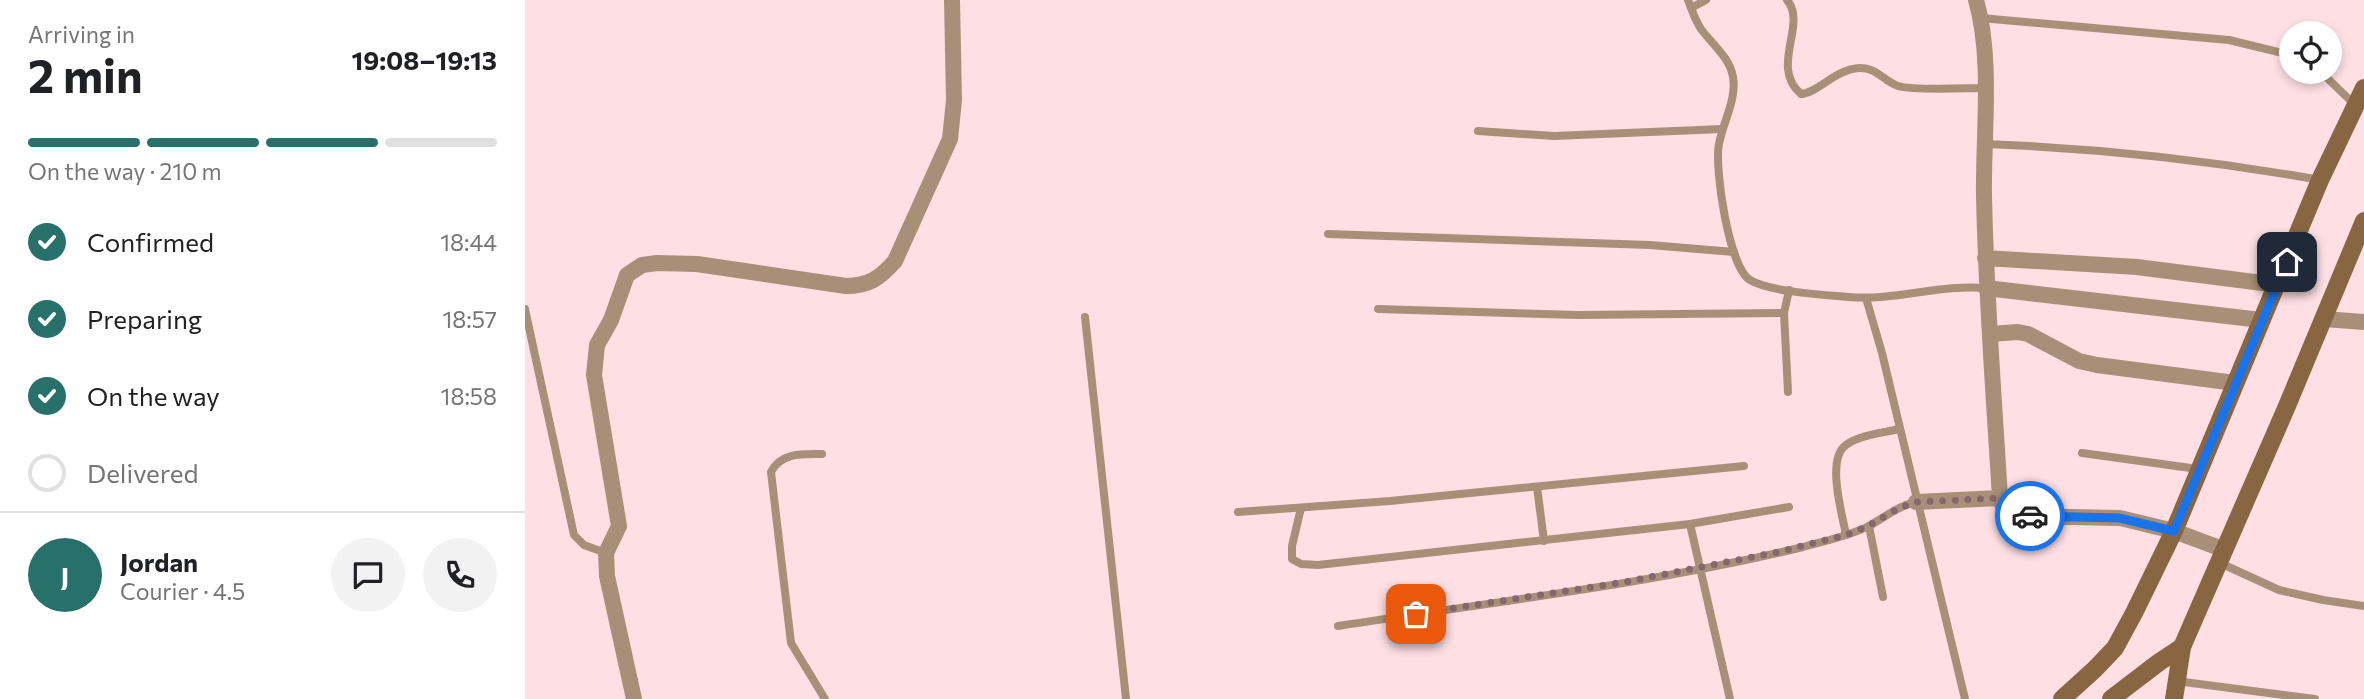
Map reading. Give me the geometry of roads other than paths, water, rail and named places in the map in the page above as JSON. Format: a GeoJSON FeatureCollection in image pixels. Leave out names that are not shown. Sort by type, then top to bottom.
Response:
{"type":"FeatureCollection","features":[{"type":"Feature","properties":{"kind":"street"},"geometry":{"type":"LineString","coordinates":[[635,699],[607,576],[606,552],[618,532],[619,521],[594,375],[597,345],[611,320],[627,275],[642,265],[657,263],[697,264],[846,286],[865,285],[881,276],[895,261],[950,139],[954,100],[952,0]]}},
{"type":"Feature","properties":{"kind":"street"},"geometry":{"type":"LineString","coordinates":[[1976,0],[1981,18],[1985,89],[1983,144],[1986,288],[2002,509],[2012,515],[2120,518],[2180,533],[2203,543],[2222,557]]}},
{"type":"Feature","properties":{"kind":"street"},"geometry":{"type":"LineString","coordinates":[[2062,699],[2115,648],[2180,533],[2198,469],[2320,180],[2364,88]]}},
{"type":"Feature","properties":{"kind":"street"},"geometry":{"type":"LineString","coordinates":[[2175,690],[2182,647],[2364,222]]}},
{"type":"Feature","properties":{"kind":"street"},"geometry":{"type":"LineString","coordinates":[[1985,258],[2137,267],[2277,285]]}},
{"type":"Feature","properties":{"kind":"street"},"geometry":{"type":"LineString","coordinates":[[1986,288],[2261,320]]}},
{"type":"Feature","properties":{"kind":"street"},"geometry":{"type":"LineString","coordinates":[[2324,319],[2364,322]]}},
{"type":"Feature","properties":{"kind":"street"},"geometry":{"type":"LineString","coordinates":[[1990,334],[2028,334],[2079,361],[2097,365],[2235,383]]}},
{"type":"Feature","properties":{"kind":"street"},"geometry":{"type":"LineString","coordinates":[[1916,502],[2000,498]]}},
{"type":"Feature","properties":{"kind":"street"},"geometry":{"type":"LineString","coordinates":[[2111,699],[2182,647]]}},
{"type":"Feature","properties":{"kind":"lane"},"geometry":{"type":"LineString","coordinates":[[1706,0],[1690,4],[1697,23],[1732,70],[1734,92],[1718,146],[1718,169],[1727,226],[1737,265],[1751,281],[1789,290],[1866,298],[1968,286],[1986,288]]}},
{"type":"Feature","properties":{"kind":"lane"},"geometry":{"type":"LineString","coordinates":[[1787,0],[1795,20],[1789,43],[1788,65],[1794,86],[1801,94],[1811,91],[1832,76],[1863,68],[1872,69],[1889,81],[1906,87],[1985,89]]}},
{"type":"Feature","properties":{"kind":"lane"},"geometry":{"type":"LineString","coordinates":[[1981,18],[2229,40],[2279,52]]}},
{"type":"Feature","properties":{"kind":"lane"},"geometry":{"type":"LineString","coordinates":[[2333,84],[2356,106]]}},
{"type":"Feature","properties":{"kind":"lane"},"geometry":{"type":"LineString","coordinates":[[1478,131],[1553,136],[1722,129]]}},
{"type":"Feature","properties":{"kind":"lane"},"geometry":{"type":"LineString","coordinates":[[1983,144],[2049,146],[2229,164],[2320,180]]}},
{"type":"Feature","properties":{"kind":"lane"},"geometry":{"type":"LineString","coordinates":[[1328,234],[1650,245],[1734,252]]}},
{"type":"Feature","properties":{"kind":"lane"},"geometry":{"type":"LineString","coordinates":[[1788,392],[1784,313],[1789,290]]}},
{"type":"Feature","properties":{"kind":"lane"},"geometry":{"type":"LineString","coordinates":[[1866,298],[1965,699]]}},
{"type":"Feature","properties":{"kind":"lane"},"geometry":{"type":"LineString","coordinates":[[525,309],[574,535],[584,545],[606,552]]}},
{"type":"Feature","properties":{"kind":"lane"},"geometry":{"type":"LineString","coordinates":[[1378,309],[1579,315],[1784,313]]}},
{"type":"Feature","properties":{"kind":"lane"},"geometry":{"type":"LineString","coordinates":[[1084,317],[1126,699]]}},
{"type":"Feature","properties":{"kind":"lane"},"geometry":{"type":"LineString","coordinates":[[1846,535],[1836,476],[1837,455],[1848,443],[1899,429]]}},
{"type":"Feature","properties":{"kind":"lane"},"geometry":{"type":"LineString","coordinates":[[2082,453],[2198,469]]}},
{"type":"Feature","properties":{"kind":"lane"},"geometry":{"type":"LineString","coordinates":[[822,454],[788,456],[774,466],[771,472],[771,487],[791,643],[825,699]]}},
{"type":"Feature","properties":{"kind":"lane"},"geometry":{"type":"LineString","coordinates":[[1238,512],[1537,487],[1744,466]]}},
{"type":"Feature","properties":{"kind":"lane"},"geometry":{"type":"LineString","coordinates":[[1537,487],[1544,541]]}},
{"type":"Feature","properties":{"kind":"lane"},"geometry":{"type":"LineString","coordinates":[[1338,626],[1699,569],[1846,535],[1916,502]]}},
{"type":"Feature","properties":{"kind":"lane"},"geometry":{"type":"LineString","coordinates":[[1301,508],[1292,559],[1301,564],[1318,565],[1690,524],[1789,507]]}},
{"type":"Feature","properties":{"kind":"lane"},"geometry":{"type":"LineString","coordinates":[[1690,524],[1730,699]]}},
{"type":"Feature","properties":{"kind":"lane"},"geometry":{"type":"LineString","coordinates":[[1868,526],[1883,597]]}},
{"type":"Feature","properties":{"kind":"lane"},"geometry":{"type":"LineString","coordinates":[[2222,557],[2279,590],[2364,606]]}},
{"type":"Feature","properties":{"kind":"lane"},"geometry":{"type":"LineString","coordinates":[[2175,690],[2315,699]]}}]}
